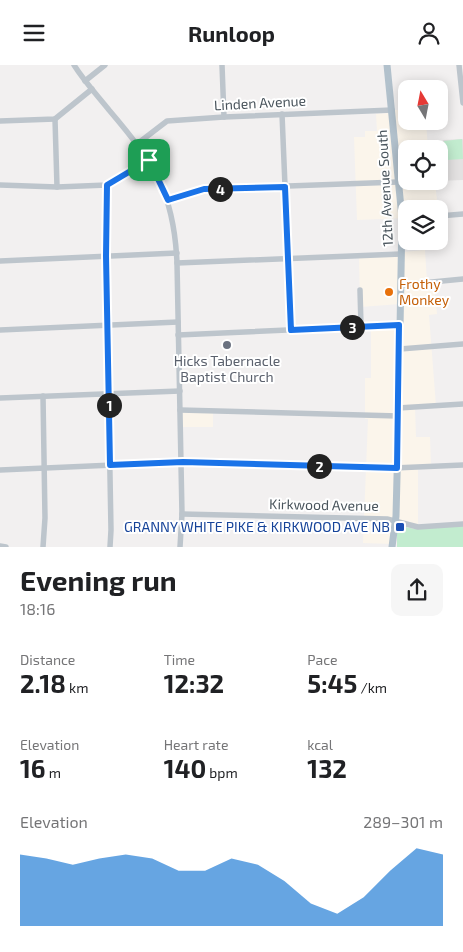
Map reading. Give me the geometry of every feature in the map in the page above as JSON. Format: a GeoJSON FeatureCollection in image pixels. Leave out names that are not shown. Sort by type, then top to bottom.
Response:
{"type":"FeatureCollection","features":[{"type":"Feature","properties":{"kind":"main road","name":"12th Avenue South"},"geometry":{"type":"LineString","coordinates":[[388,66],[398,182]]}},
{"type":"Feature","properties":{"kind":"main road","name":"12th Avenue South"},"geometry":{"type":"LineString","coordinates":[[392,547],[397,468],[401,250]]}},
{"type":"Feature","properties":{"kind":"street"},"geometry":{"type":"LineString","coordinates":[[74,65],[149,160],[168,200],[174,222],[177,253],[182,462],[180,547]]}},
{"type":"Feature","properties":{"kind":"street"},"geometry":{"type":"LineString","coordinates":[[85,81],[105,65]]}},
{"type":"Feature","properties":{"kind":"street"},"geometry":{"type":"LineString","coordinates":[[222,65],[224,117]]}},
{"type":"Feature","properties":{"kind":"street"},"geometry":{"type":"LineString","coordinates":[[459,65],[463,103]]}},
{"type":"Feature","properties":{"kind":"street"},"geometry":{"type":"LineString","coordinates":[[0,121],[55,119],[92,89]]}},
{"type":"Feature","properties":{"kind":"street","name":"Linden Avenue"},"geometry":{"type":"LineString","coordinates":[[137,144],[166,121],[392,110]]}},
{"type":"Feature","properties":{"kind":"street"},"geometry":{"type":"LineString","coordinates":[[282,115],[291,330]]}},
{"type":"Feature","properties":{"kind":"street"},"geometry":{"type":"LineString","coordinates":[[55,119],[57,187]]}},
{"type":"Feature","properties":{"kind":"street"},"geometry":{"type":"LineString","coordinates":[[0,185],[57,187],[107,185],[149,160]]}},
{"type":"Feature","properties":{"kind":"street"},"geometry":{"type":"LineString","coordinates":[[168,200],[204,189],[398,182]]}},
{"type":"Feature","properties":{"kind":"street"},"geometry":{"type":"LineString","coordinates":[[107,185],[106,256],[110,547]]}},
{"type":"Feature","properties":{"kind":"street"},"geometry":{"type":"LineString","coordinates":[[448,215],[463,214]]}},
{"type":"Feature","properties":{"kind":"street"},"geometry":{"type":"LineString","coordinates":[[0,261],[177,253]]}},
{"type":"Feature","properties":{"kind":"street"},"geometry":{"type":"LineString","coordinates":[[177,263],[401,254]]}},
{"type":"Feature","properties":{"kind":"street"},"geometry":{"type":"LineString","coordinates":[[401,285],[463,279]]}},
{"type":"Feature","properties":{"kind":"street"},"geometry":{"type":"LineString","coordinates":[[360,290],[361,326]]}},
{"type":"Feature","properties":{"kind":"street"},"geometry":{"type":"LineString","coordinates":[[0,330],[178,322]]}},
{"type":"Feature","properties":{"kind":"street"},"geometry":{"type":"LineString","coordinates":[[178,335],[399,325]]}},
{"type":"Feature","properties":{"kind":"street"},"geometry":{"type":"LineString","coordinates":[[400,349],[463,344]]}},
{"type":"Feature","properties":{"kind":"street"},"geometry":{"type":"LineString","coordinates":[[0,398],[180,391]]}},
{"type":"Feature","properties":{"kind":"street"},"geometry":{"type":"LineString","coordinates":[[43,396],[45,518],[43,547]]}},
{"type":"Feature","properties":{"kind":"street"},"geometry":{"type":"LineString","coordinates":[[398,408],[463,404]]}},
{"type":"Feature","properties":{"kind":"street"},"geometry":{"type":"LineString","coordinates":[[180,410],[398,416]]}},
{"type":"Feature","properties":{"kind":"street"},"geometry":{"type":"LineString","coordinates":[[0,470],[182,462],[397,468],[463,465]]}},
{"type":"Feature","properties":{"kind":"street","name":"Kirkwood Avenue"},"geometry":{"type":"LineString","coordinates":[[182,513],[387,519],[418,527],[463,525]]}},
{"type":"Feature","properties":{"kind":"street"},"geometry":{"type":"LineString","coordinates":[[0,546],[6,547]]}},
{"type":"Feature","properties":{"kind":"shaded area"},"geometry":{"type":"Polygon","coordinates":[[[392,110],[398,110],[398,130],[427,130],[427,140],[398,140],[398,190],[436,190],[437,200],[398,200],[398,218],[357,220],[354,137],[365,137],[365,131],[377,131],[376,114],[389,113],[392,110]]]}},
{"type":"Feature","properties":{"kind":"shaded area"},"geometry":{"type":"Polygon","coordinates":[[[463,139],[463,180],[448,181],[448,140],[443,140],[463,139]]]}},
{"type":"Feature","properties":{"kind":"shaded area"},"geometry":{"type":"Polygon","coordinates":[[[425,250],[427,282],[434,282],[437,314],[429,315],[436,406],[415,407],[416,437],[430,437],[431,466],[418,467],[418,527],[395,520],[392,544],[363,543],[368,419],[365,419],[365,378],[371,378],[371,326],[399,325],[400,304],[360,307],[359,256],[425,250]]]}},
{"type":"Feature","properties":{"kind":"shaded area"},"geometry":{"type":"Polygon","coordinates":[[[180,410],[213,411],[213,427],[181,427],[180,410]]]}},
{"type":"Feature","properties":{"kind":"green space"},"geometry":{"type":"Polygon","coordinates":[[[462,139],[463,159],[448,160],[448,141],[462,139]]]}},
{"type":"Feature","properties":{"kind":"green space"},"geometry":{"type":"Polygon","coordinates":[[[397,525],[415,529],[463,526],[463,547],[397,547],[397,525]]]}},
{"type":"Feature","properties":{"kind":"place","name":"Frothy Monkey"},"geometry":{"type":"Point","coordinates":[389,292]}},
{"type":"Feature","properties":{"kind":"place","name":"Hicks Tabernacle Baptist Church"},"geometry":{"type":"Point","coordinates":[227,345]}},
{"type":"Feature","properties":{"kind":"place","name":"GRANNY WHITE PIKE & KIRKWOOD AVE NB"},"geometry":{"type":"Point","coordinates":[400,527]}},
{"type":"Feature","properties":{"kind":"route"},"geometry":{"type":"LineString","coordinates":[[149,160],[168,200],[204,189],[285,187],[291,330],[399,325],[397,468],[183,462],[110,465],[106,256],[107,185],[149,160]]}}]}
